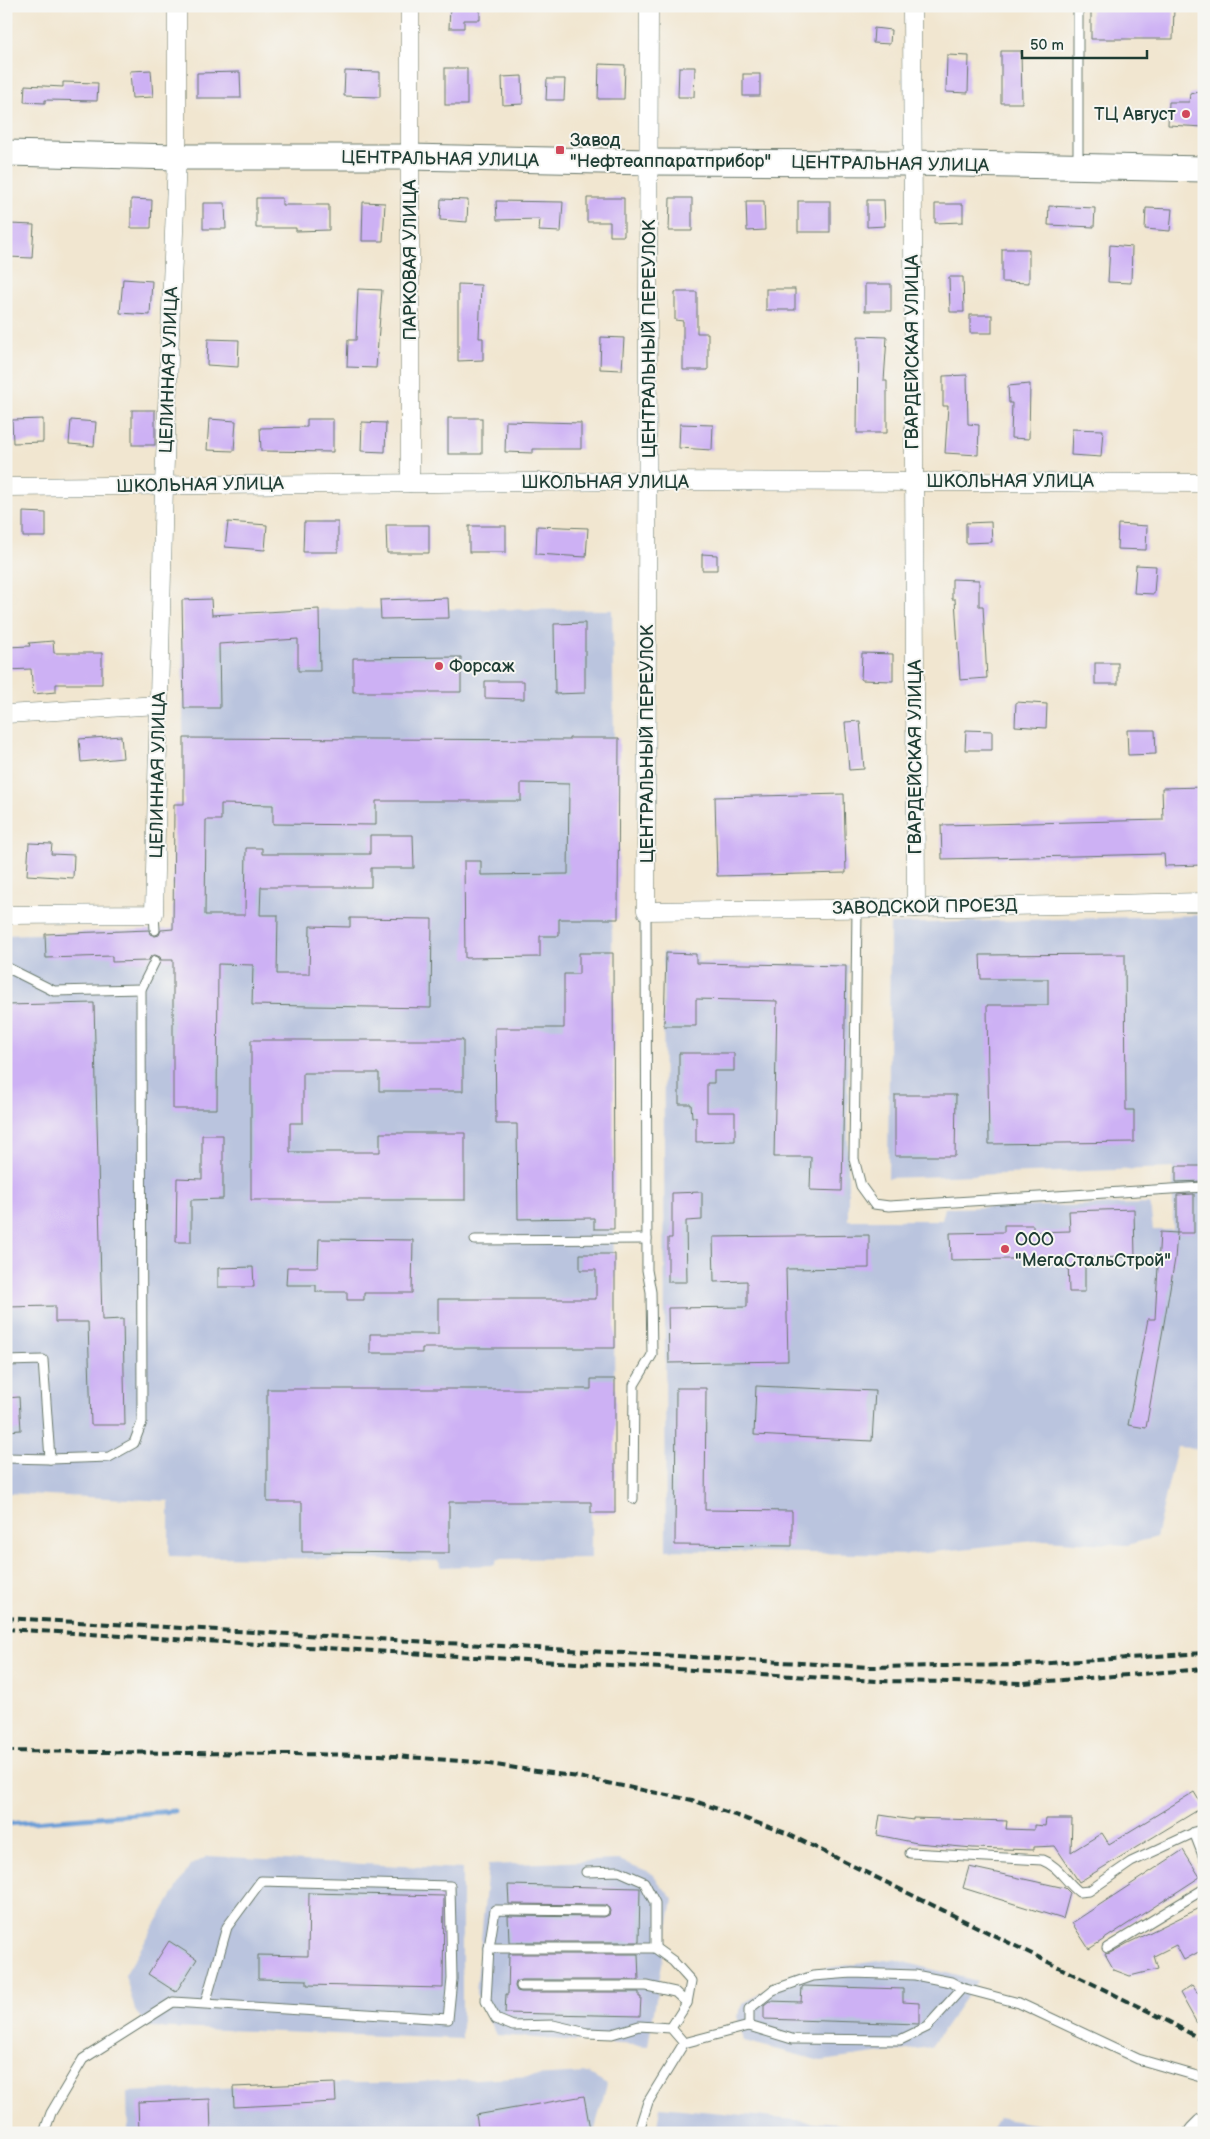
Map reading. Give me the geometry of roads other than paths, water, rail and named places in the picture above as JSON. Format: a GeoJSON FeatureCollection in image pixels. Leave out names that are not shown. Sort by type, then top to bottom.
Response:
{"type":"FeatureCollection","features":[{"type":"Feature","properties":{"kind":"street","name":"ЦЕЛИННАЯ УЛИЦА"},"geometry":{"type":"LineString","coordinates":[[6,915],[155,922],[164,485],[177,157],[177,6]]}},
{"type":"Feature","properties":{"kind":"street","name":"ПАРКОВАЯ УЛИЦА"},"geometry":{"type":"LineString","coordinates":[[410,6],[410,483]]}},
{"type":"Feature","properties":{"kind":"street","name":"ЦЕНТРАЛЬНЫЙ ПЕРЕУЛОК"},"geometry":{"type":"LineString","coordinates":[[646,911],[650,162],[649,6]]}},
{"type":"Feature","properties":{"kind":"street","name":"ГВАРДЕЙСКАЯ УЛИЦА"},"geometry":{"type":"LineString","coordinates":[[912,6],[916,908]]}},
{"type":"Feature","properties":{"kind":"street","name":"ЦЕНТРАЛЬНАЯ УЛИЦА"},"geometry":{"type":"LineString","coordinates":[[6,153],[177,157],[409,157],[650,162],[912,163],[1204,168]]}},
{"type":"Feature","properties":{"kind":"street","name":"ШКОЛЬНАЯ УЛИЦА"},"geometry":{"type":"LineString","coordinates":[[6,487],[648,481],[1204,483]]}},
{"type":"Feature","properties":{"kind":"street"},"geometry":{"type":"LineString","coordinates":[[6,714],[160,705]]}},
{"type":"Feature","properties":{"kind":"street","name":"ЗАВОДСКОЙ ПРОЕЗД"},"geometry":{"type":"LineString","coordinates":[[646,911],[1204,902]]}},
{"type":"Feature","properties":{"kind":"street"},"geometry":{"type":"LineString","coordinates":[[1197,2133],[1204,2126]]}},
{"type":"Feature","properties":{"kind":"lane"},"geometry":{"type":"LineString","coordinates":[[1078,6],[1078,166]]}},
{"type":"Feature","properties":{"kind":"lane"},"geometry":{"type":"LineString","coordinates":[[857,909],[854,1159],[861,1186],[874,1204],[889,1206],[1204,1187]]}},
{"type":"Feature","properties":{"kind":"lane"},"geometry":{"type":"LineString","coordinates":[[633,1500],[634,1386],[652,1355],[651,1292],[647,1270],[646,1239],[646,911]]}},
{"type":"Feature","properties":{"kind":"lane"},"geometry":{"type":"LineString","coordinates":[[6,1458],[109,1457],[134,1442],[142,1422],[141,989],[155,961]]}},
{"type":"Feature","properties":{"kind":"lane"},"geometry":{"type":"LineString","coordinates":[[6,967],[54,991],[141,989]]}},
{"type":"Feature","properties":{"kind":"lane"},"geometry":{"type":"LineString","coordinates":[[475,1240],[646,1239]]}},
{"type":"Feature","properties":{"kind":"lane"},"geometry":{"type":"LineString","coordinates":[[6,1361],[43,1360],[50,1459]]}},
{"type":"Feature","properties":{"kind":"lane"},"geometry":{"type":"LineString","coordinates":[[910,1853],[1042,1860],[1053,1864],[1078,1892],[1089,1891],[1131,1862],[1204,1828]]}},
{"type":"Feature","properties":{"kind":"lane"},"geometry":{"type":"LineString","coordinates":[[1194,1832],[1204,1858]]}},
{"type":"Feature","properties":{"kind":"lane"},"geometry":{"type":"LineString","coordinates":[[586,1872],[619,1870],[644,1882],[655,1902],[655,1948]]}},
{"type":"Feature","properties":{"kind":"lane"},"geometry":{"type":"LineString","coordinates":[[44,2133],[51,2113],[83,2059],[173,2002],[205,2004],[448,2019],[452,1979],[450,1886],[261,1881],[226,1927],[205,2004]]}},
{"type":"Feature","properties":{"kind":"lane"},"geometry":{"type":"LineString","coordinates":[[1107,1948],[1204,1889]]}},
{"type":"Feature","properties":{"kind":"lane"},"geometry":{"type":"LineString","coordinates":[[604,1911],[495,1910],[489,1948],[486,2000],[496,2019],[513,2026],[553,2025],[587,2033],[612,2034],[639,2026],[671,2028],[684,2043]]}},
{"type":"Feature","properties":{"kind":"lane"},"geometry":{"type":"LineString","coordinates":[[489,1948],[655,1948],[673,1961],[692,1981],[687,2003],[671,2028]]}},
{"type":"Feature","properties":{"kind":"lane"},"geometry":{"type":"LineString","coordinates":[[750,2026],[749,2009],[774,1990],[813,1976],[852,1973],[915,1976],[951,1982],[962,1988],[1018,2004],[1138,2059],[1204,2078]]}},
{"type":"Feature","properties":{"kind":"lane"},"geometry":{"type":"LineString","coordinates":[[521,1986],[648,1986],[675,1992],[687,2003]]}},
{"type":"Feature","properties":{"kind":"lane"},"geometry":{"type":"LineString","coordinates":[[638,2133],[648,2102],[684,2043],[750,2026],[792,2039],[900,2040],[927,2027],[962,1988]]}},
{"type":"Feature","properties":{"kind":"waterway"},"geometry":{"type":"LineString","coordinates":[[6,1824],[174,1811]]}},
{"type":"Feature","properties":{"kind":"railway"},"geometry":{"type":"LineString","coordinates":[[6,1618],[870,1667],[1020,1665],[1204,1653]]}},
{"type":"Feature","properties":{"kind":"railway"},"geometry":{"type":"LineString","coordinates":[[6,1629],[877,1681],[1024,1683],[1204,1669]]}},
{"type":"Feature","properties":{"kind":"railway"},"geometry":{"type":"LineString","coordinates":[[6,1751],[380,1755],[475,1762],[578,1777],[692,1800],[786,1833],[1164,2019],[1204,2041]]}},
{"type":"Feature","properties":{"kind":"place","name":"ТЦ Август"},"geometry":{"type":"Point","coordinates":[1186,114]}},
{"type":"Feature","properties":{"kind":"place","name":"Завод \"Нефтеаппаратприбор\""},"geometry":{"type":"Point","coordinates":[560,150]}},
{"type":"Feature","properties":{"kind":"place","name":"Форсаж"},"geometry":{"type":"Point","coordinates":[439,666]}},
{"type":"Feature","properties":{"kind":"place","name":"ООО \"МегаСтальСтрой\""},"geometry":{"type":"Point","coordinates":[1005,1249]}}]}
